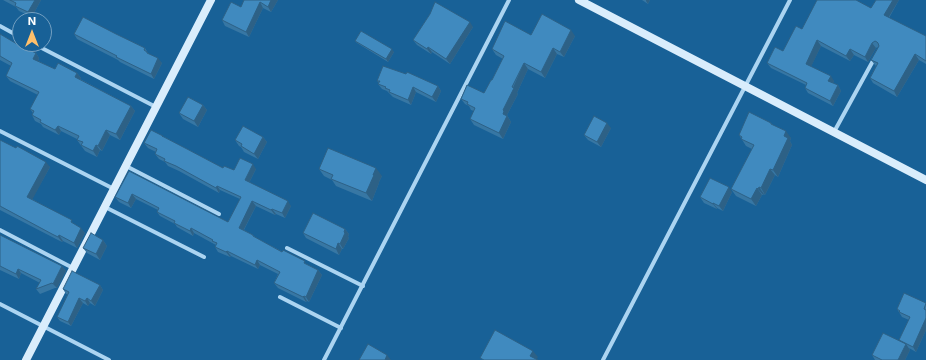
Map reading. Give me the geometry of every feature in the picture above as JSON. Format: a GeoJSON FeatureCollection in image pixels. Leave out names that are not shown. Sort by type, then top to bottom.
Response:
{"type":"FeatureCollection","features":[{"type":"Feature","properties":{"kind":"street"},"geometry":{"type":"LineString","coordinates":[[26,360],[211,0]]}},
{"type":"Feature","properties":{"kind":"street"},"geometry":{"type":"LineString","coordinates":[[324,360],[509,0]]}},
{"type":"Feature","properties":{"kind":"street"},"geometry":{"type":"LineString","coordinates":[[579,0],[926,180]]}},
{"type":"Feature","properties":{"kind":"street"},"geometry":{"type":"LineString","coordinates":[[602,360],[790,0]]}},
{"type":"Feature","properties":{"kind":"street"},"geometry":{"type":"LineString","coordinates":[[0,26],[12,32]]}},
{"type":"Feature","properties":{"kind":"street"},"geometry":{"type":"LineString","coordinates":[[49,52],[156,107]]}},
{"type":"Feature","properties":{"kind":"street"},"geometry":{"type":"LineString","coordinates":[[834,132],[875,57]]}},
{"type":"Feature","properties":{"kind":"street"},"geometry":{"type":"LineString","coordinates":[[0,131],[114,189]]}},
{"type":"Feature","properties":{"kind":"street"},"geometry":{"type":"LineString","coordinates":[[126,166],[219,214]]}},
{"type":"Feature","properties":{"kind":"street"},"geometry":{"type":"LineString","coordinates":[[105,207],[204,257]]}},
{"type":"Feature","properties":{"kind":"street"},"geometry":{"type":"LineString","coordinates":[[0,230],[73,268]]}},
{"type":"Feature","properties":{"kind":"street"},"geometry":{"type":"LineString","coordinates":[[287,248],[362,286]]}},
{"type":"Feature","properties":{"kind":"street"},"geometry":{"type":"LineString","coordinates":[[280,297],[341,328]]}},
{"type":"Feature","properties":{"kind":"street"},"geometry":{"type":"LineString","coordinates":[[0,304],[109,360]]}},
{"type":"Feature","properties":{"kind":"building"},"geometry":{"type":"Polygon","coordinates":[[[10,0],[35,0],[28,12],[15,6],[16,3],[10,0]]]}},
{"type":"Feature","properties":{"kind":"building"},"geometry":{"type":"Polygon","coordinates":[[[244,0],[271,0],[268,7],[260,2],[246,32],[222,20],[231,2],[241,7],[244,0]]]}},
{"type":"Feature","properties":{"kind":"building"},"geometry":{"type":"Polygon","coordinates":[[[817,0],[856,0],[871,8],[876,0],[893,0],[884,15],[926,36],[926,61],[915,54],[894,91],[870,78],[878,63],[871,60],[879,46],[877,42],[875,41],[872,43],[865,57],[850,49],[846,56],[817,40],[806,64],[831,76],[828,81],[838,85],[830,101],[805,88],[807,83],[767,63],[775,47],[783,51],[796,26],[802,29],[817,0]]]}},
{"type":"Feature","properties":{"kind":"building"},"geometry":{"type":"Polygon","coordinates":[[[435,2],[470,22],[446,59],[428,47],[427,49],[413,40],[430,14],[435,2]]]}},
{"type":"Feature","properties":{"kind":"building"},"geometry":{"type":"Polygon","coordinates":[[[542,14],[571,30],[560,52],[553,48],[541,72],[524,63],[503,110],[503,114],[507,116],[499,133],[470,119],[475,108],[467,104],[468,102],[461,99],[467,85],[484,93],[492,80],[504,56],[492,49],[505,21],[531,35],[542,14]]]}},
{"type":"Feature","properties":{"kind":"building"},"geometry":{"type":"Polygon","coordinates":[[[83,17],[145,48],[144,50],[147,53],[158,58],[151,74],[74,34],[83,17]]]}},
{"type":"Feature","properties":{"kind":"building"},"geometry":{"type":"Polygon","coordinates":[[[361,31],[392,49],[386,59],[355,41],[361,31]]]}},
{"type":"Feature","properties":{"kind":"building"},"geometry":{"type":"Polygon","coordinates":[[[0,34],[12,41],[12,52],[36,53],[33,59],[55,69],[58,63],[77,73],[75,77],[131,106],[116,134],[106,130],[98,146],[96,145],[93,151],[81,145],[83,142],[77,140],[79,136],[58,126],[55,130],[40,122],[41,120],[32,115],[34,111],[30,109],[39,92],[6,76],[12,63],[0,56],[0,34]]]}},
{"type":"Feature","properties":{"kind":"building"},"geometry":{"type":"Polygon","coordinates":[[[383,66],[406,74],[407,72],[438,86],[432,97],[413,87],[408,100],[389,92],[390,90],[385,88],[386,87],[378,84],[380,81],[377,81],[383,66]]]}},
{"type":"Feature","properties":{"kind":"building"},"geometry":{"type":"Polygon","coordinates":[[[188,97],[203,105],[194,121],[179,113],[188,97]]]}},
{"type":"Feature","properties":{"kind":"building"},"geometry":{"type":"Polygon","coordinates":[[[749,112],[786,131],[784,136],[788,138],[773,170],[770,169],[761,188],[757,188],[751,199],[731,189],[754,145],[741,139],[742,137],[739,135],[749,112]]]}},
{"type":"Feature","properties":{"kind":"building"},"geometry":{"type":"Polygon","coordinates":[[[594,116],[607,123],[597,142],[584,135],[594,116]]]}},
{"type":"Feature","properties":{"kind":"building"},"geometry":{"type":"Polygon","coordinates":[[[243,126],[263,137],[254,154],[241,146],[242,144],[235,140],[243,126]]]}},
{"type":"Feature","properties":{"kind":"building"},"geometry":{"type":"Polygon","coordinates":[[[151,130],[223,168],[224,166],[234,170],[240,158],[253,164],[245,180],[288,201],[282,213],[272,209],[271,210],[252,201],[239,228],[282,252],[283,250],[305,261],[304,263],[318,270],[306,297],[303,297],[274,283],[280,272],[257,260],[255,265],[227,251],[226,252],[215,247],[217,243],[212,241],[213,240],[191,228],[190,231],[174,223],[175,221],[157,212],[159,208],[132,194],[128,203],[115,197],[129,171],[228,222],[241,197],[217,186],[216,188],[164,161],[165,159],[155,154],[157,149],[144,143],[151,130]]]}},
{"type":"Feature","properties":{"kind":"building"},"geometry":{"type":"Polygon","coordinates":[[[0,140],[16,148],[17,146],[46,162],[27,197],[72,220],[71,222],[81,228],[74,243],[59,235],[58,237],[52,234],[0,206],[0,140]]]}},
{"type":"Feature","properties":{"kind":"building"},"geometry":{"type":"Polygon","coordinates":[[[328,148],[376,168],[366,193],[331,179],[333,175],[319,169],[328,148]]]}},
{"type":"Feature","properties":{"kind":"building"},"geometry":{"type":"Polygon","coordinates":[[[710,178],[729,187],[719,206],[700,197],[710,178]]]}},
{"type":"Feature","properties":{"kind":"building"},"geometry":{"type":"Polygon","coordinates":[[[313,213],[345,229],[345,233],[336,249],[303,233],[313,213]]]}},
{"type":"Feature","properties":{"kind":"building"},"geometry":{"type":"Polygon","coordinates":[[[91,233],[103,240],[96,254],[83,248],[91,233]]]}},
{"type":"Feature","properties":{"kind":"building"},"geometry":{"type":"Polygon","coordinates":[[[0,235],[62,266],[53,284],[52,283],[36,289],[41,280],[18,269],[16,274],[0,266],[0,235]]]}},
{"type":"Feature","properties":{"kind":"building"},"geometry":{"type":"Polygon","coordinates":[[[72,271],[100,285],[91,301],[87,298],[85,301],[79,298],[68,322],[57,317],[69,292],[63,289],[72,271]]]}},
{"type":"Feature","properties":{"kind":"building"},"geometry":{"type":"Polygon","coordinates":[[[904,293],[926,303],[924,309],[926,310],[926,318],[913,347],[899,340],[910,317],[899,312],[900,311],[897,309],[904,293]]]}},
{"type":"Feature","properties":{"kind":"building"},"geometry":{"type":"Polygon","coordinates":[[[495,330],[533,351],[530,356],[538,360],[484,360],[480,358],[495,330]]]}},
{"type":"Feature","properties":{"kind":"building"},"geometry":{"type":"Polygon","coordinates":[[[883,333],[906,344],[898,360],[882,360],[872,355],[883,333]]]}},
{"type":"Feature","properties":{"kind":"building"},"geometry":{"type":"Polygon","coordinates":[[[368,344],[387,355],[385,360],[359,360],[368,344]]]}}]}
